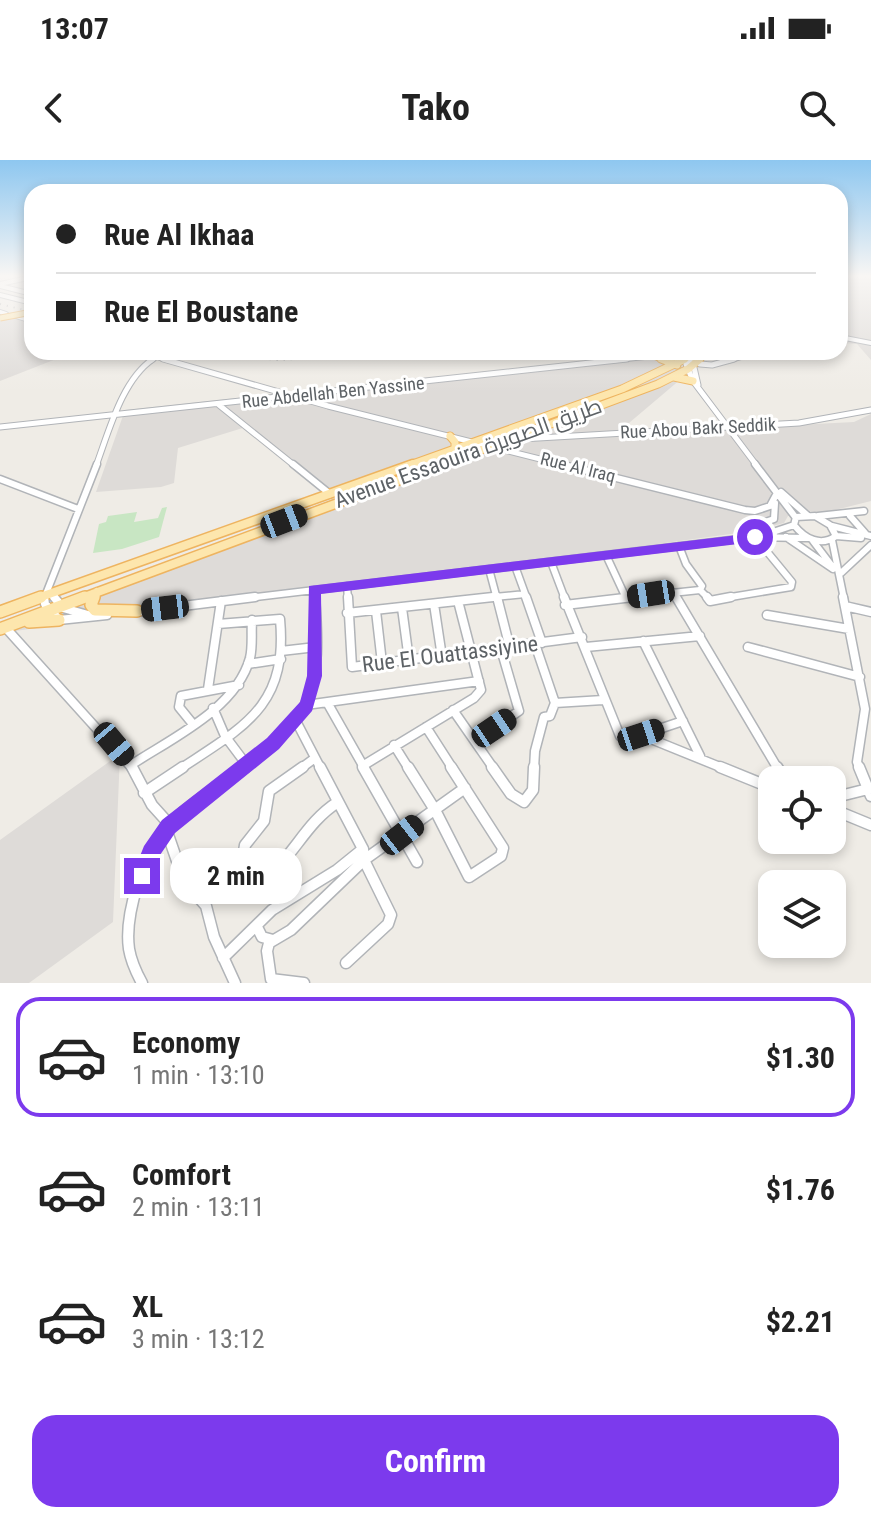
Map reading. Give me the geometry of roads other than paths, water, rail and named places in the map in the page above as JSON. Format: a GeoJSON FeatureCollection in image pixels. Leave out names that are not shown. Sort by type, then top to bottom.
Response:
{"type":"FeatureCollection","features":[{"type":"Feature","properties":{"kind":"main road","name":"Avenue Essaouira طريق الصويرة"},"geometry":{"type":"LineString","coordinates":[[49,610],[674,377],[690,361]]}},
{"type":"Feature","properties":{"kind":"main road","name":"Avenue Essaouira طريق الصويرة"},"geometry":{"type":"LineString","coordinates":[[0,612],[622,389],[690,361]]}},
{"type":"Feature","properties":{"kind":"main road"},"geometry":{"type":"LineString","coordinates":[[674,377],[696,380],[690,361]]}},
{"type":"Feature","properties":{"kind":"main road"},"geometry":{"type":"LineString","coordinates":[[450,436],[455,442],[455,449]]}},
{"type":"Feature","properties":{"kind":"main road"},"geometry":{"type":"LineString","coordinates":[[97,592],[91,605],[95,610],[137,611]]}},
{"type":"Feature","properties":{"kind":"main road"},"geometry":{"type":"LineString","coordinates":[[2,628],[49,610]]}},
{"type":"Feature","properties":{"kind":"main road"},"geometry":{"type":"LineString","coordinates":[[17,623],[59,620]]}},
{"type":"Feature","properties":{"kind":"street"},"geometry":{"type":"LineString","coordinates":[[2,316],[24,319]]}},
{"type":"Feature","properties":{"kind":"street"},"geometry":{"type":"LineString","coordinates":[[848,339],[871,343]]}},
{"type":"Feature","properties":{"kind":"street"},"geometry":{"type":"LineString","coordinates":[[152,360],[140,368],[116,415],[48,593],[49,610],[59,620],[758,536],[871,539]]}},
{"type":"Feature","properties":{"kind":"street","name":"Rue Al Iraq"},"geometry":{"type":"LineString","coordinates":[[166,360],[291,396],[755,511]]}},
{"type":"Feature","properties":{"kind":"street","name":"Rue Abdellah Ben Yassine"},"geometry":{"type":"LineString","coordinates":[[0,427],[618,360]]}},
{"type":"Feature","properties":{"kind":"street"},"geometry":{"type":"LineString","coordinates":[[730,360],[712,365],[690,361],[696,380],[775,489],[795,522],[827,555],[838,575]]}},
{"type":"Feature","properties":{"kind":"street"},"geometry":{"type":"LineString","coordinates":[[219,405],[330,494]]}},
{"type":"Feature","properties":{"kind":"street","name":"Rue Abou Bakr Seddik"},"geometry":{"type":"LineString","coordinates":[[475,441],[825,420],[871,410]]}},
{"type":"Feature","properties":{"kind":"street"},"geometry":{"type":"LineString","coordinates":[[0,479],[78,509]]}},
{"type":"Feature","properties":{"kind":"street"},"geometry":{"type":"LineString","coordinates":[[760,524],[776,516],[773,504],[775,489]]}},
{"type":"Feature","properties":{"kind":"street"},"geometry":{"type":"LineString","coordinates":[[775,489],[811,516],[871,539]]}},
{"type":"Feature","properties":{"kind":"street"},"geometry":{"type":"LineString","coordinates":[[565,605],[700,590],[712,601],[793,585],[758,536],[760,524],[755,511],[773,504],[785,504]]}},
{"type":"Feature","properties":{"kind":"street"},"geometry":{"type":"LineString","coordinates":[[758,536],[811,516],[867,510]]}},
{"type":"Feature","properties":{"kind":"street"},"geometry":{"type":"LineString","coordinates":[[830,524],[867,510]]}},
{"type":"Feature","properties":{"kind":"street"},"geometry":{"type":"LineString","coordinates":[[850,516],[871,539]]}},
{"type":"Feature","properties":{"kind":"street"},"geometry":{"type":"LineString","coordinates":[[760,524],[771,532]]}},
{"type":"Feature","properties":{"kind":"street"},"geometry":{"type":"LineString","coordinates":[[830,524],[860,677],[865,719],[857,762],[868,786],[846,793]]}},
{"type":"Feature","properties":{"kind":"street"},"geometry":{"type":"LineString","coordinates":[[784,536],[838,575]]}},
{"type":"Feature","properties":{"kind":"street"},"geometry":{"type":"LineString","coordinates":[[838,575],[871,539]]}},
{"type":"Feature","properties":{"kind":"street"},"geometry":{"type":"LineString","coordinates":[[679,546],[686,564],[702,586],[700,590]]}},
{"type":"Feature","properties":{"kind":"street"},"geometry":{"type":"LineString","coordinates":[[606,555],[626,598]]}},
{"type":"Feature","properties":{"kind":"street"},"geometry":{"type":"LineString","coordinates":[[551,562],[565,605],[582,637],[603,700],[620,736],[641,735],[683,721]]}},
{"type":"Feature","properties":{"kind":"street"},"geometry":{"type":"LineString","coordinates":[[453,710],[511,794],[524,802],[533,790],[535,751],[544,717],[550,716],[555,703],[515,566]]}},
{"type":"Feature","properties":{"kind":"street"},"geometry":{"type":"LineString","coordinates":[[475,741],[519,711],[489,569]]}},
{"type":"Feature","properties":{"kind":"street","name":"Rue El Ouattassiyine"},"geometry":{"type":"LineString","coordinates":[[347,586],[350,666],[442,657],[582,637]]}},
{"type":"Feature","properties":{"kind":"street"},"geometry":{"type":"LineString","coordinates":[[142,983],[130,961],[129,918],[151,853],[168,827],[296,721],[306,705],[314,679],[314,590]]}},
{"type":"Feature","properties":{"kind":"street"},"geometry":{"type":"LineString","coordinates":[[673,592],[777,766]]}},
{"type":"Feature","properties":{"kind":"street"},"geometry":{"type":"LineString","coordinates":[[48,593],[70,612],[100,616]]}},
{"type":"Feature","properties":{"kind":"street"},"geometry":{"type":"LineString","coordinates":[[347,613],[525,594]]}},
{"type":"Feature","properties":{"kind":"street"},"geometry":{"type":"LineString","coordinates":[[208,689],[221,601]]}},
{"type":"Feature","properties":{"kind":"street"},"geometry":{"type":"LineString","coordinates":[[364,765],[479,693],[479,681],[458,601]]}},
{"type":"Feature","properties":{"kind":"street"},"geometry":{"type":"LineString","coordinates":[[434,604],[442,657]]}},
{"type":"Feature","properties":{"kind":"street"},"geometry":{"type":"LineString","coordinates":[[845,606],[871,612]]}},
{"type":"Feature","properties":{"kind":"street"},"geometry":{"type":"LineString","coordinates":[[402,608],[409,660]]}},
{"type":"Feature","properties":{"kind":"street"},"geometry":{"type":"LineString","coordinates":[[376,611],[382,663]]}},
{"type":"Feature","properties":{"kind":"street"},"geometry":{"type":"LineString","coordinates":[[767,615],[849,629]]}},
{"type":"Feature","properties":{"kind":"street"},"geometry":{"type":"LineString","coordinates":[[144,793],[267,702],[278,675],[280,619],[218,624]]}},
{"type":"Feature","properties":{"kind":"street"},"geometry":{"type":"LineString","coordinates":[[131,765],[213,708],[239,685],[248,664],[252,620]]}},
{"type":"Feature","properties":{"kind":"street"},"geometry":{"type":"LineString","coordinates":[[2,628],[131,765],[144,793],[168,827],[184,881],[206,906],[223,958],[235,983]]}},
{"type":"Feature","properties":{"kind":"street"},"geometry":{"type":"LineString","coordinates":[[586,647],[700,636]]}},
{"type":"Feature","properties":{"kind":"street"},"geometry":{"type":"LineString","coordinates":[[643,641],[700,756]]}},
{"type":"Feature","properties":{"kind":"street"},"geometry":{"type":"LineString","coordinates":[[248,664],[316,647]]}},
{"type":"Feature","properties":{"kind":"street"},"geometry":{"type":"LineString","coordinates":[[748,647],[860,677]]}},
{"type":"Feature","properties":{"kind":"street"},"geometry":{"type":"LineString","coordinates":[[306,705],[479,681]]}},
{"type":"Feature","properties":{"kind":"street"},"geometry":{"type":"LineString","coordinates":[[192,723],[179,707],[179,697],[239,685]]}},
{"type":"Feature","properties":{"kind":"street"},"geometry":{"type":"LineString","coordinates":[[555,703],[603,700]]}},
{"type":"Feature","properties":{"kind":"street"},"geometry":{"type":"LineString","coordinates":[[328,704],[417,862]]}},
{"type":"Feature","properties":{"kind":"street"},"geometry":{"type":"LineString","coordinates":[[213,708],[225,736],[246,764]]}},
{"type":"Feature","properties":{"kind":"street"},"geometry":{"type":"LineString","coordinates":[[296,721],[364,854],[390,919],[346,963]]}},
{"type":"Feature","properties":{"kind":"street"},"geometry":{"type":"LineString","coordinates":[[394,745],[435,810],[469,877],[503,852],[501,844],[426,727]]}},
{"type":"Feature","properties":{"kind":"street"},"geometry":{"type":"LineString","coordinates":[[641,735],[700,756],[758,782]]}},
{"type":"Feature","properties":{"kind":"street"},"geometry":{"type":"LineString","coordinates":[[241,870],[245,845],[264,821],[269,791],[315,758]]}},
{"type":"Feature","properties":{"kind":"street"},"geometry":{"type":"LineString","coordinates":[[223,958],[282,903],[402,835],[465,788]]}},
{"type":"Feature","properties":{"kind":"street"},"geometry":{"type":"LineString","coordinates":[[271,874],[290,856],[311,820],[338,802]]}},
{"type":"Feature","properties":{"kind":"street"},"geometry":{"type":"LineString","coordinates":[[846,815],[871,825]]}},
{"type":"Feature","properties":{"kind":"street"},"geometry":{"type":"LineString","coordinates":[[304,983],[271,981],[267,951],[273,940],[291,930],[364,854]]}},
{"type":"Feature","properties":{"kind":"street"},"geometry":{"type":"LineString","coordinates":[[257,927],[262,937],[273,940]]}}]}
